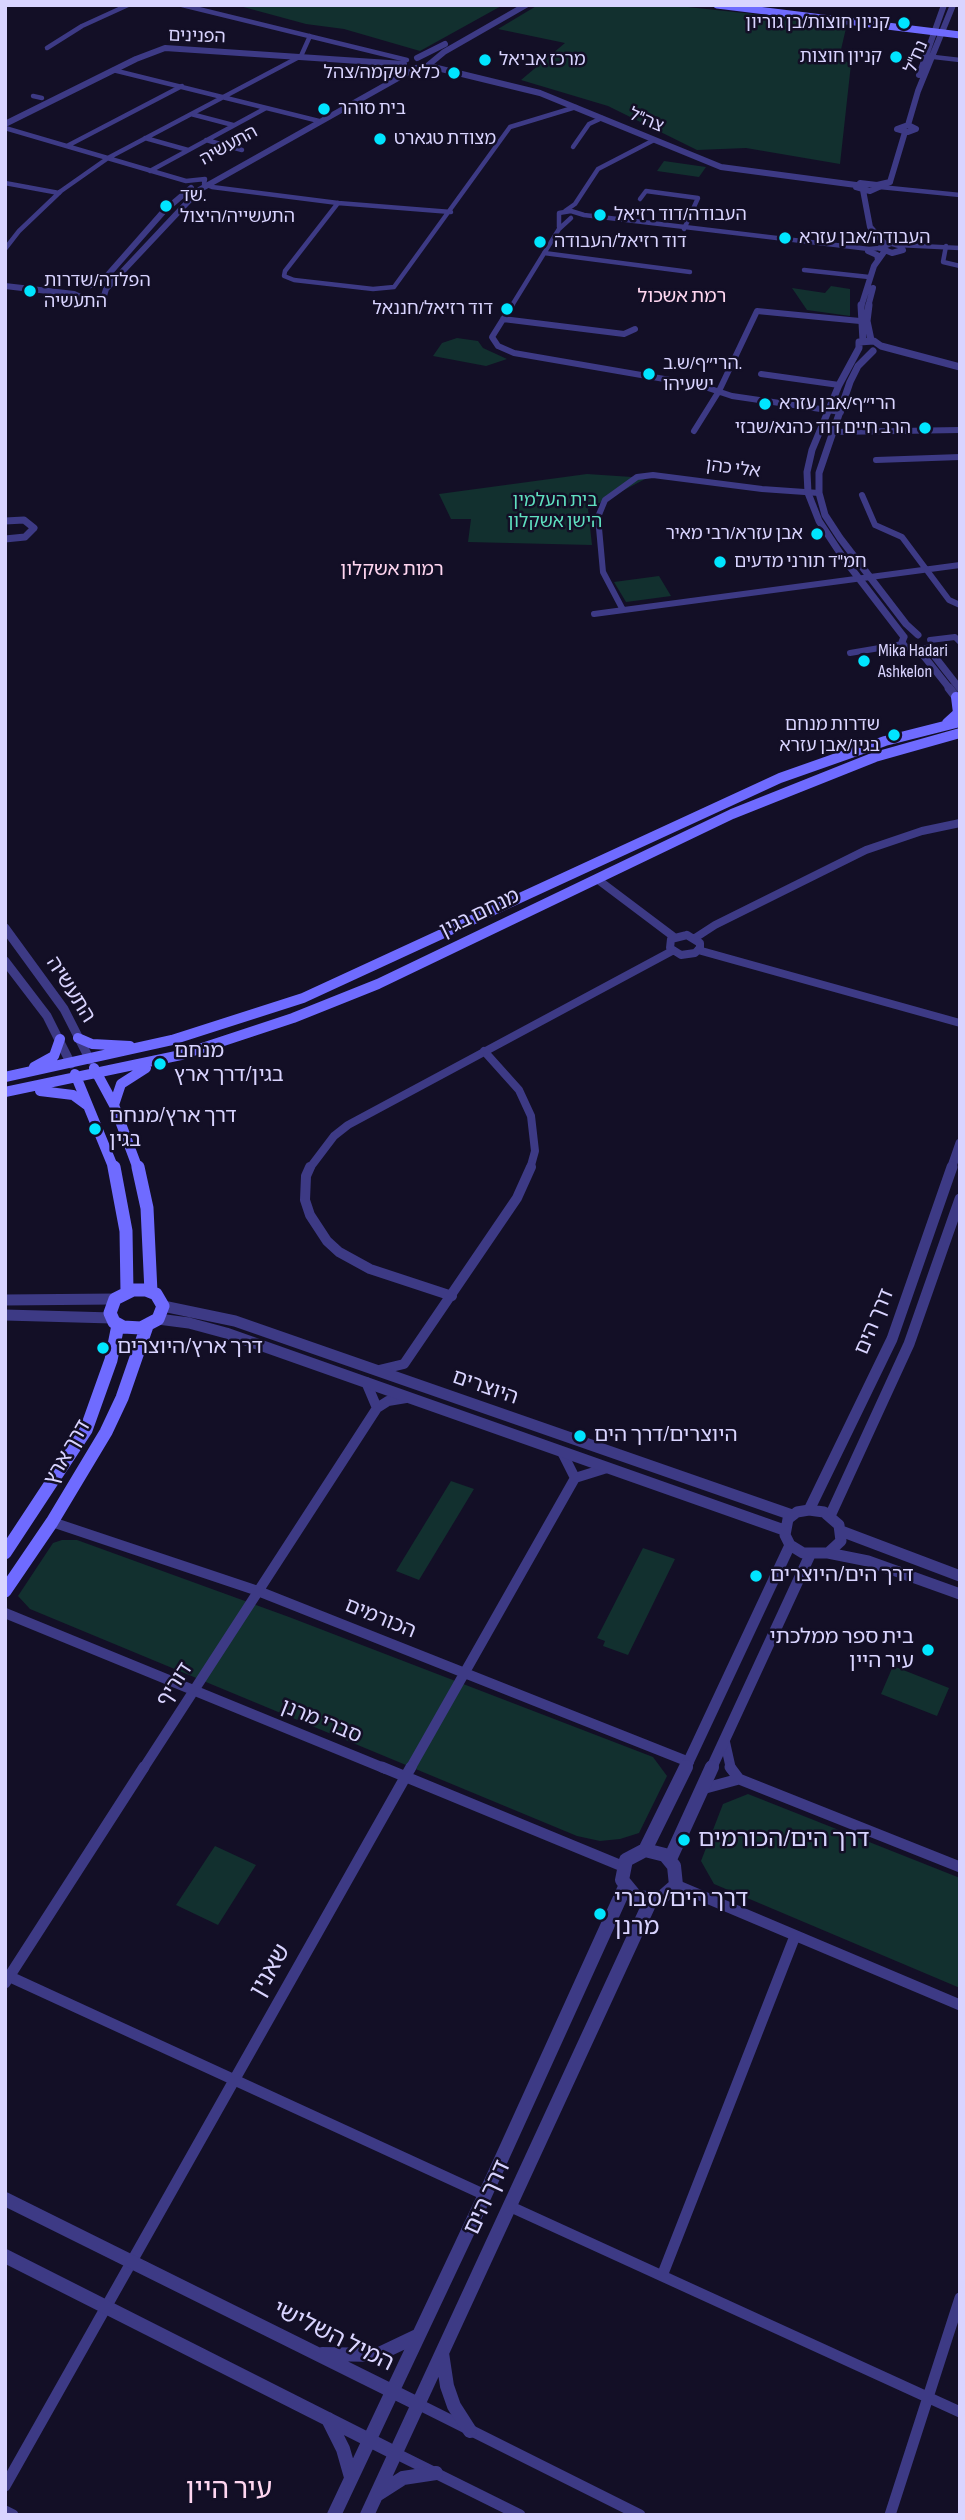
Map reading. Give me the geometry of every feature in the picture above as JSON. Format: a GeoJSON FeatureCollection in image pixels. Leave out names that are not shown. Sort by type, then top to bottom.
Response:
{"type":"FeatureCollection","features":[{"type":"Feature","properties":{"kind":"main road"},"geometry":{"type":"LineString","coordinates":[[717,5],[960,33]]}},
{"type":"Feature","properties":{"kind":"main road"},"geometry":{"type":"LineString","coordinates":[[744,5],[933,30]]}},
{"type":"Feature","properties":{"kind":"main road"},"geometry":{"type":"LineString","coordinates":[[943,31],[960,33]]}},
{"type":"Feature","properties":{"kind":"main road"},"geometry":{"type":"LineString","coordinates":[[939,732],[957,715],[958,696]]}},
{"type":"Feature","properties":{"kind":"main road","name":"מנחם בגין"},"geometry":{"type":"LineString","coordinates":[[9,1091],[181,1055],[243,1037],[378,984],[732,814],[960,722]]}},
{"type":"Feature","properties":{"kind":"main road","name":"מנחם בגין"},"geometry":{"type":"LineString","coordinates":[[5,1077],[172,1040],[303,998],[780,778],[885,741],[939,732],[960,735]]}},
{"type":"Feature","properties":{"kind":"main road"},"geometry":{"type":"LineString","coordinates":[[78,1038],[108,1046],[172,1040]]}},
{"type":"Feature","properties":{"kind":"main road"},"geometry":{"type":"LineString","coordinates":[[5,1077],[31,1069],[54,1056],[60,1039]]}},
{"type":"Feature","properties":{"kind":"main road"},"geometry":{"type":"LineString","coordinates":[[114,1105],[121,1084],[131,1076],[181,1055]]}},
{"type":"Feature","properties":{"kind":"main road","name":"התעשיה"},"geometry":{"type":"LineString","coordinates":[[90,1060],[98,1074]]}},
{"type":"Feature","properties":{"kind":"main road"},"geometry":{"type":"LineString","coordinates":[[71,1064],[117,1175],[127,1242],[121,1295],[110,1308],[115,1322],[135,1328],[156,1317],[159,1298],[151,1292],[139,1290],[121,1295]]}},
{"type":"Feature","properties":{"kind":"main road"},"geometry":{"type":"LineString","coordinates":[[98,1074],[114,1105],[139,1171],[146,1208],[151,1292]]}},
{"type":"Feature","properties":{"kind":"main road"},"geometry":{"type":"LineString","coordinates":[[9,1091],[61,1092],[73,1095],[90,1108]]}},
{"type":"Feature","properties":{"kind":"main road","name":"דרך ארץ"},"geometry":{"type":"LineString","coordinates":[[5,1594],[106,1432],[156,1317]]}},
{"type":"Feature","properties":{"kind":"main road","name":"דרך ארץ"},"geometry":{"type":"LineString","coordinates":[[5,1553],[86,1430],[111,1360],[115,1322]]}},
{"type":"Feature","properties":{"kind":"main road"},"geometry":{"type":"LineString","coordinates":[[5,1594],[5,1604]]}},
{"type":"Feature","properties":{"kind":"street"},"geometry":{"type":"LineString","coordinates":[[47,48],[82,26],[128,5]]}},
{"type":"Feature","properties":{"kind":"street"},"geometry":{"type":"LineString","coordinates":[[182,5],[310,36],[416,68],[430,64],[526,5]]}},
{"type":"Feature","properties":{"kind":"street"},"geometry":{"type":"LineString","coordinates":[[406,63],[514,5]]}},
{"type":"Feature","properties":{"kind":"street","name":"נח\"ל"},"geometry":{"type":"LineString","coordinates":[[918,91],[917,83],[925,56],[944,5]]}},
{"type":"Feature","properties":{"kind":"street","name":"נח\"ל"},"geometry":{"type":"LineString","coordinates":[[872,188],[890,182],[918,91],[953,5]]}},
{"type":"Feature","properties":{"kind":"street"},"geometry":{"type":"LineString","coordinates":[[5,249],[19,231],[59,193],[108,158],[301,56],[310,36]]}},
{"type":"Feature","properties":{"kind":"street","name":"הפנינים"},"geometry":{"type":"LineString","coordinates":[[5,126],[113,71],[165,48],[406,63]]}},
{"type":"Feature","properties":{"kind":"street"},"geometry":{"type":"LineString","coordinates":[[925,56],[960,60]]}},
{"type":"Feature","properties":{"kind":"street","name":"צה\"ל"},"geometry":{"type":"LineString","coordinates":[[417,58],[430,64],[515,85],[576,107],[721,167],[872,188]]}},
{"type":"Feature","properties":{"kind":"street","name":"התעשיה"},"geometry":{"type":"LineString","coordinates":[[106,289],[205,183],[406,63]]}},
{"type":"Feature","properties":{"kind":"street","name":"התעשיה"},"geometry":{"type":"LineString","coordinates":[[74,294],[106,277],[164,211],[192,188],[215,180],[416,68]]}},
{"type":"Feature","properties":{"kind":"street"},"geometry":{"type":"LineString","coordinates":[[113,71],[319,121]]}},
{"type":"Feature","properties":{"kind":"street"},"geometry":{"type":"LineString","coordinates":[[67,146],[182,86]]}},
{"type":"Feature","properties":{"kind":"street"},"geometry":{"type":"LineString","coordinates":[[33,96],[42,98]]}},
{"type":"Feature","properties":{"kind":"street"},"geometry":{"type":"LineString","coordinates":[[338,203],[285,271],[284,276],[294,281],[388,289],[402,280],[510,127],[576,107]]}},
{"type":"Feature","properties":{"kind":"street"},"geometry":{"type":"LineString","coordinates":[[150,171],[266,108]]}},
{"type":"Feature","properties":{"kind":"street"},"geometry":{"type":"LineString","coordinates":[[191,114],[233,125]]}},
{"type":"Feature","properties":{"kind":"street"},"geometry":{"type":"LineString","coordinates":[[573,147],[589,124],[602,118]]}},
{"type":"Feature","properties":{"kind":"street"},"geometry":{"type":"LineString","coordinates":[[5,126],[150,171],[221,188],[338,203],[451,212]]}},
{"type":"Feature","properties":{"kind":"street"},"geometry":{"type":"LineString","coordinates":[[145,138],[188,150]]}},
{"type":"Feature","properties":{"kind":"street"},"geometry":{"type":"LineString","coordinates":[[206,140],[242,150]]}},
{"type":"Feature","properties":{"kind":"street"},"geometry":{"type":"LineString","coordinates":[[559,229],[563,214],[575,204],[598,169],[654,140]]}},
{"type":"Feature","properties":{"kind":"street"},"geometry":{"type":"LineString","coordinates":[[215,180],[221,188]]}},
{"type":"Feature","properties":{"kind":"street"},"geometry":{"type":"LineString","coordinates":[[186,181],[192,188]]}},
{"type":"Feature","properties":{"kind":"street"},"geometry":{"type":"LineString","coordinates":[[5,183],[59,193]]}},
{"type":"Feature","properties":{"kind":"street"},"geometry":{"type":"LineString","coordinates":[[856,185],[856,188],[960,195]]}},
{"type":"Feature","properties":{"kind":"street"},"geometry":{"type":"LineString","coordinates":[[872,188],[866,216],[870,227],[889,248]]}},
{"type":"Feature","properties":{"kind":"street"},"geometry":{"type":"LineString","coordinates":[[640,199],[646,191],[698,198],[684,228]]}},
{"type":"Feature","properties":{"kind":"street"},"geometry":{"type":"LineString","coordinates":[[575,204],[574,215],[559,229],[492,337],[493,341],[514,353],[699,385],[732,396],[841,412]]}},
{"type":"Feature","properties":{"kind":"street"},"geometry":{"type":"LineString","coordinates":[[563,214],[869,249],[925,245],[960,248]]}},
{"type":"Feature","properties":{"kind":"street"},"geometry":{"type":"LineString","coordinates":[[684,228],[868,251],[889,248]]}},
{"type":"Feature","properties":{"kind":"street"},"geometry":{"type":"LineString","coordinates":[[946,246],[943,262],[960,266]]}},
{"type":"Feature","properties":{"kind":"street"},"geometry":{"type":"LineString","coordinates":[[864,343],[860,321],[861,299],[878,260],[889,248]]}},
{"type":"Feature","properties":{"kind":"street"},"geometry":{"type":"LineString","coordinates":[[889,248],[869,300],[864,343],[839,385],[810,457],[807,472],[808,493],[818,521],[903,641],[919,650],[958,696]]}},
{"type":"Feature","properties":{"kind":"street"},"geometry":{"type":"LineString","coordinates":[[868,251],[877,255],[878,260]]}},
{"type":"Feature","properties":{"kind":"street"},"geometry":{"type":"LineString","coordinates":[[544,253],[690,272]]}},
{"type":"Feature","properties":{"kind":"street"},"geometry":{"type":"LineString","coordinates":[[804,270],[869,277]]}},
{"type":"Feature","properties":{"kind":"street"},"geometry":{"type":"LineString","coordinates":[[5,283],[85,286],[106,289],[106,295],[96,299],[82,299],[74,294],[5,283]]}},
{"type":"Feature","properties":{"kind":"street"},"geometry":{"type":"LineString","coordinates":[[694,431],[719,391],[757,311],[860,321]]}},
{"type":"Feature","properties":{"kind":"street"},"geometry":{"type":"LineString","coordinates":[[503,319],[624,334],[635,328]]}},
{"type":"Feature","properties":{"kind":"street"},"geometry":{"type":"LineString","coordinates":[[864,343],[877,349],[960,369]]}},
{"type":"Feature","properties":{"kind":"street"},"geometry":{"type":"LineString","coordinates":[[864,343],[877,349]]}},
{"type":"Feature","properties":{"kind":"street"},"geometry":{"type":"LineString","coordinates":[[877,349],[858,366],[819,473],[819,493],[825,515],[898,613],[929,644],[958,696]]}},
{"type":"Feature","properties":{"kind":"street"},"geometry":{"type":"LineString","coordinates":[[761,374],[839,385]]}},
{"type":"Feature","properties":{"kind":"street"},"geometry":{"type":"LineString","coordinates":[[833,432],[960,430]]}},
{"type":"Feature","properties":{"kind":"street"},"geometry":{"type":"LineString","coordinates":[[876,460],[960,457]]}},
{"type":"Feature","properties":{"kind":"street","name":"אלי כהן"},"geometry":{"type":"LineString","coordinates":[[623,610],[603,572],[598,541],[599,510],[614,492],[645,474],[819,493]]}},
{"type":"Feature","properties":{"kind":"street"},"geometry":{"type":"LineString","coordinates":[[862,495],[875,525],[902,537],[949,600],[960,605]]}},
{"type":"Feature","properties":{"kind":"street"},"geometry":{"type":"LineString","coordinates":[[5,521],[24,520],[34,526],[32,533],[5,547]]}},
{"type":"Feature","properties":{"kind":"street"},"geometry":{"type":"LineString","coordinates":[[5,539],[18,539]]}},
{"type":"Feature","properties":{"kind":"street"},"geometry":{"type":"LineString","coordinates":[[594,614],[960,565]]}},
{"type":"Feature","properties":{"kind":"street"},"geometry":{"type":"LineString","coordinates":[[850,653],[918,635]]}},
{"type":"Feature","properties":{"kind":"street"},"geometry":{"type":"LineString","coordinates":[[919,650],[929,644],[955,637],[960,642]]}},
{"type":"Feature","properties":{"kind":"street"},"geometry":{"type":"LineString","coordinates":[[695,938],[715,925],[866,850],[922,831],[960,823]]}},
{"type":"Feature","properties":{"kind":"street"},"geometry":{"type":"LineString","coordinates":[[597,879],[674,937]]}},
{"type":"Feature","properties":{"kind":"street","name":"התעשיה"},"geometry":{"type":"LineString","coordinates":[[5,928],[42,977],[90,1060]]}},
{"type":"Feature","properties":{"kind":"street"},"geometry":{"type":"LineString","coordinates":[[687,935],[695,938],[701,945],[698,950],[686,955],[673,951],[668,945],[674,937],[687,935]]}},
{"type":"Feature","properties":{"kind":"street"},"geometry":{"type":"LineString","coordinates":[[698,950],[960,1024]]}},
{"type":"Feature","properties":{"kind":"street"},"geometry":{"type":"LineString","coordinates":[[452,1296],[370,1269],[339,1252],[327,1241],[310,1215],[306,1200],[306,1176],[320,1152],[348,1125],[673,951]]}},
{"type":"Feature","properties":{"kind":"street","name":"התעשיה"},"geometry":{"type":"LineString","coordinates":[[5,961],[47,1016],[71,1064]]}},
{"type":"Feature","properties":{"kind":"street"},"geometry":{"type":"LineString","coordinates":[[377,1371],[404,1364],[517,1198],[529,1173],[535,1151],[535,1132],[526,1103],[508,1075],[484,1051]]}},
{"type":"Feature","properties":{"kind":"street","name":"דרך הים"},"geometry":{"type":"LineString","coordinates":[[809,1510],[892,1339],[914,1282],[960,1143]]}},
{"type":"Feature","properties":{"kind":"street","name":"דרך הים"},"geometry":{"type":"LineString","coordinates":[[830,1516],[909,1344],[960,1199]]}},
{"type":"Feature","properties":{"kind":"street"},"geometry":{"type":"LineString","coordinates":[[5,1300],[121,1295]]}},
{"type":"Feature","properties":{"kind":"street"},"geometry":{"type":"LineString","coordinates":[[5,1315],[115,1322]]}},
{"type":"Feature","properties":{"kind":"street","name":"היוצרים"},"geometry":{"type":"LineString","coordinates":[[156,1317],[235,1321],[792,1515]]}},
{"type":"Feature","properties":{"kind":"street","name":"היוצרים"},"geometry":{"type":"LineString","coordinates":[[156,1317],[207,1327],[784,1530]]}},
{"type":"Feature","properties":{"kind":"street"},"geometry":{"type":"LineString","coordinates":[[404,1364],[411,1382]]}},
{"type":"Feature","properties":{"kind":"street"},"geometry":{"type":"LineString","coordinates":[[366,1382],[377,1408],[388,1401],[409,1397]]}},
{"type":"Feature","properties":{"kind":"street","name":"דוריף"},"geometry":{"type":"LineString","coordinates":[[7,1978],[377,1408]]}},
{"type":"Feature","properties":{"kind":"street"},"geometry":{"type":"LineString","coordinates":[[562,1452],[575,1478],[609,1468]]}},
{"type":"Feature","properties":{"kind":"street","name":"שאנין"},"geometry":{"type":"LineString","coordinates":[[5,2486],[575,1478]]}},
{"type":"Feature","properties":{"kind":"street"},"geometry":{"type":"LineString","coordinates":[[960,1576],[841,1531],[830,1516],[809,1510],[792,1515],[784,1530],[790,1545],[810,1555],[828,1553],[868,1560],[960,1594]]}},
{"type":"Feature","properties":{"kind":"street","name":"הכורמים"},"geometry":{"type":"LineString","coordinates":[[52,1522],[258,1591],[690,1762]]}},
{"type":"Feature","properties":{"kind":"street"},"geometry":{"type":"LineString","coordinates":[[828,1553],[838,1545],[841,1531]]}},
{"type":"Feature","properties":{"kind":"street"},"geometry":{"type":"LineString","coordinates":[[645,1850],[690,1762],[790,1545]]}},
{"type":"Feature","properties":{"kind":"street"},"geometry":{"type":"LineString","coordinates":[[670,1859],[810,1555]]}},
{"type":"Feature","properties":{"kind":"street","name":"סברי מרנן"},"geometry":{"type":"LineString","coordinates":[[5,1613],[622,1866]]}},
{"type":"Feature","properties":{"kind":"street"},"geometry":{"type":"LineString","coordinates":[[724,1741],[729,1766],[739,1779],[960,1867]]}},
{"type":"Feature","properties":{"kind":"street"},"geometry":{"type":"LineString","coordinates":[[702,1789],[739,1779]]}},
{"type":"Feature","properties":{"kind":"street"},"geometry":{"type":"LineString","coordinates":[[645,1850],[658,1852],[670,1859],[677,1874],[676,1885],[667,1895],[651,1900],[636,1897],[625,1887],[622,1866],[631,1855],[645,1850]]}},
{"type":"Feature","properties":{"kind":"street"},"geometry":{"type":"LineString","coordinates":[[676,1885],[960,2005]]}},
{"type":"Feature","properties":{"kind":"street","name":"דרך הים"},"geometry":{"type":"LineString","coordinates":[[334,2515],[485,2195],[625,1887]]}},
{"type":"Feature","properties":{"kind":"street","name":"דרך הים"},"geometry":{"type":"LineString","coordinates":[[367,2515],[651,1900]]}},
{"type":"Feature","properties":{"kind":"street"},"geometry":{"type":"LineString","coordinates":[[662,2276],[795,1936]]}},
{"type":"Feature","properties":{"kind":"street"},"geometry":{"type":"LineString","coordinates":[[7,1978],[485,2195]]}},
{"type":"Feature","properties":{"kind":"street","name":"המיל השלישי"},"geometry":{"type":"LineString","coordinates":[[5,2199],[640,2515]]}},
{"type":"Feature","properties":{"kind":"street"},"geometry":{"type":"LineString","coordinates":[[509,2206],[960,2412]]}},
{"type":"Feature","properties":{"kind":"street"},"geometry":{"type":"LineString","coordinates":[[5,2256],[520,2515]]}},
{"type":"Feature","properties":{"kind":"street"},"geometry":{"type":"LineString","coordinates":[[890,2515],[960,2298]]}},
{"type":"Feature","properties":{"kind":"street"},"geometry":{"type":"LineString","coordinates":[[315,2353],[377,2355],[419,2335]]}},
{"type":"Feature","properties":{"kind":"street"},"geometry":{"type":"LineString","coordinates":[[442,2352],[447,2386],[454,2406],[470,2431]]}},
{"type":"Feature","properties":{"kind":"street"},"geometry":{"type":"LineString","coordinates":[[328,2419],[343,2449],[351,2477]]}},
{"type":"Feature","properties":{"kind":"street"},"geometry":{"type":"LineString","coordinates":[[376,2496],[403,2477],[436,2473]]}},
{"type":"Feature","properties":{"kind":"street"},"geometry":{"type":"LineString","coordinates":[[5,2511],[13,2515]]}},
{"type":"Feature","properties":{"kind":"green space"},"geometry":{"type":"Polygon","coordinates":[[[236,5],[503,5],[420,51],[344,29],[306,24],[236,5]]]}},
{"type":"Feature","properties":{"kind":"green space"},"geometry":{"type":"Polygon","coordinates":[[[538,5],[669,5],[847,24],[839,58],[851,64],[840,164],[746,148],[697,150],[608,106],[521,80],[565,43],[498,29],[538,5]]]}},
{"type":"Feature","properties":{"kind":"green space"},"geometry":{"type":"Polygon","coordinates":[[[664,161],[706,167],[699,177],[657,171],[664,161]]]}},
{"type":"Feature","properties":{"kind":"green space"},"geometry":{"type":"Polygon","coordinates":[[[831,286],[850,289],[850,316],[807,310],[792,288],[825,293],[831,286]]]}},
{"type":"Feature","properties":{"kind":"green space"},"geometry":{"type":"Polygon","coordinates":[[[457,338],[478,341],[483,348],[507,359],[486,366],[433,356],[442,343],[457,338]]]}},
{"type":"Feature","properties":{"kind":"green space","name":"בית העלמין הישן אשקלון"},"geometry":{"type":"Polygon","coordinates":[[[587,474],[647,478],[588,509],[592,545],[468,542],[471,519],[451,519],[439,494],[587,474]]]}},
{"type":"Feature","properties":{"kind":"green space"},"geometry":{"type":"Polygon","coordinates":[[[659,576],[671,596],[626,602],[614,582],[659,576]]]}},
{"type":"Feature","properties":{"kind":"green space"},"geometry":{"type":"Polygon","coordinates":[[[451,1481],[474,1489],[419,1580],[396,1571],[451,1481]]]}},
{"type":"Feature","properties":{"kind":"green space"},"geometry":{"type":"Polygon","coordinates":[[[77,1540],[289,1617],[653,1757],[667,1776],[639,1833],[600,1841],[577,1836],[30,1609],[18,1596],[53,1543],[77,1540]]]}},
{"type":"Feature","properties":{"kind":"green space"},"geometry":{"type":"Polygon","coordinates":[[[643,1548],[675,1559],[628,1655],[603,1646],[605,1641],[597,1638],[643,1548]]]}},
{"type":"Feature","properties":{"kind":"green space"},"geometry":{"type":"Polygon","coordinates":[[[893,1666],[949,1688],[937,1716],[881,1694],[893,1666]]]}},
{"type":"Feature","properties":{"kind":"green space"},"geometry":{"type":"Polygon","coordinates":[[[748,1794],[960,1878],[960,1988],[714,1884],[701,1861],[723,1804],[748,1794]]]}},
{"type":"Feature","properties":{"kind":"green space"},"geometry":{"type":"Polygon","coordinates":[[[215,1846],[256,1865],[218,1925],[176,1905],[215,1846]]]}},
{"type":"Feature","properties":{"kind":"place","name":"קניון חוצות/בן גוריון"},"geometry":{"type":"Point","coordinates":[904,23]}},
{"type":"Feature","properties":{"kind":"place","name":"קניון חוצות"},"geometry":{"type":"Point","coordinates":[896,57]}},
{"type":"Feature","properties":{"kind":"place","name":"מרכז אביאל"},"geometry":{"type":"Point","coordinates":[485,60]}},
{"type":"Feature","properties":{"kind":"place","name":"כלא שקמה/צהל"},"geometry":{"type":"Point","coordinates":[454,73]}},
{"type":"Feature","properties":{"kind":"place","name":"בית סוהר"},"geometry":{"type":"Point","coordinates":[324,109]}},
{"type":"Feature","properties":{"kind":"place","name":"מצודת טגארט"},"geometry":{"type":"Point","coordinates":[380,139]}},
{"type":"Feature","properties":{"kind":"place","name":"שד. התעשייה/היצול"},"geometry":{"type":"Point","coordinates":[166,206]}},
{"type":"Feature","properties":{"kind":"place","name":"העבודה/דוד רזיאל"},"geometry":{"type":"Point","coordinates":[600,215]}},
{"type":"Feature","properties":{"kind":"place","name":"העבודה/אבן עזרא"},"geometry":{"type":"Point","coordinates":[785,238]}},
{"type":"Feature","properties":{"kind":"place","name":"דוד רזיאל/העבודה"},"geometry":{"type":"Point","coordinates":[540,242]}},
{"type":"Feature","properties":{"kind":"place","name":"הפלדה/שדרות התעשיה"},"geometry":{"type":"Point","coordinates":[30,291]}},
{"type":"Feature","properties":{"kind":"place","name":"דוד רזיאל/חננאל"},"geometry":{"type":"Point","coordinates":[507,309]}},
{"type":"Feature","properties":{"kind":"place","name":"הרי״ף/ש.ב. ישעיהו"},"geometry":{"type":"Point","coordinates":[649,374]}},
{"type":"Feature","properties":{"kind":"place","name":"הרי״ף/אבן עזרא"},"geometry":{"type":"Point","coordinates":[765,404]}},
{"type":"Feature","properties":{"kind":"place","name":"הרב חיים דוד כהנא/שבזי"},"geometry":{"type":"Point","coordinates":[925,428]}},
{"type":"Feature","properties":{"kind":"place","name":"אבן עזרא/רבי מאיר"},"geometry":{"type":"Point","coordinates":[817,534]}},
{"type":"Feature","properties":{"kind":"place","name":"חמ\"ד תורני מדעים"},"geometry":{"type":"Point","coordinates":[720,562]}},
{"type":"Feature","properties":{"kind":"place","name":"Mika Hadari Ashkelon"},"geometry":{"type":"Point","coordinates":[864,661]}},
{"type":"Feature","properties":{"kind":"place","name":"שדרות מנחם בגין/אבן עזרא"},"geometry":{"type":"Point","coordinates":[894,735]}},
{"type":"Feature","properties":{"kind":"place","name":"מנחם בגין/דרך ארץ"},"geometry":{"type":"Point","coordinates":[160,1064]}},
{"type":"Feature","properties":{"kind":"place","name":"דרך ארץ/מנחם בגין"},"geometry":{"type":"Point","coordinates":[95,1129]}},
{"type":"Feature","properties":{"kind":"place","name":"דרך ארץ/היוצרים"},"geometry":{"type":"Point","coordinates":[103,1348]}},
{"type":"Feature","properties":{"kind":"place","name":"היוצרים/דרך הים"},"geometry":{"type":"Point","coordinates":[580,1436]}},
{"type":"Feature","properties":{"kind":"place","name":"דרך הים/היוצרים"},"geometry":{"type":"Point","coordinates":[756,1576]}},
{"type":"Feature","properties":{"kind":"place","name":"בית ספר ממלכתי עיר היין"},"geometry":{"type":"Point","coordinates":[928,1650]}},
{"type":"Feature","properties":{"kind":"place","name":"דרך הים/הכורמים"},"geometry":{"type":"Point","coordinates":[684,1840]}},
{"type":"Feature","properties":{"kind":"place","name":"דרך הים/סברי מרנן"},"geometry":{"type":"Point","coordinates":[600,1914]}},
{"type":"Feature","properties":{"kind":"district","name":"רמת אשכול"},"geometry":{"type":"Point","coordinates":[682,297]}},
{"type":"Feature","properties":{"kind":"district","name":"רמות אשקלון"},"geometry":{"type":"Point","coordinates":[392,570]}},
{"type":"Feature","properties":{"kind":"district","name":"עיר היין"},"geometry":{"type":"Point","coordinates":[229,2491]}}]}
